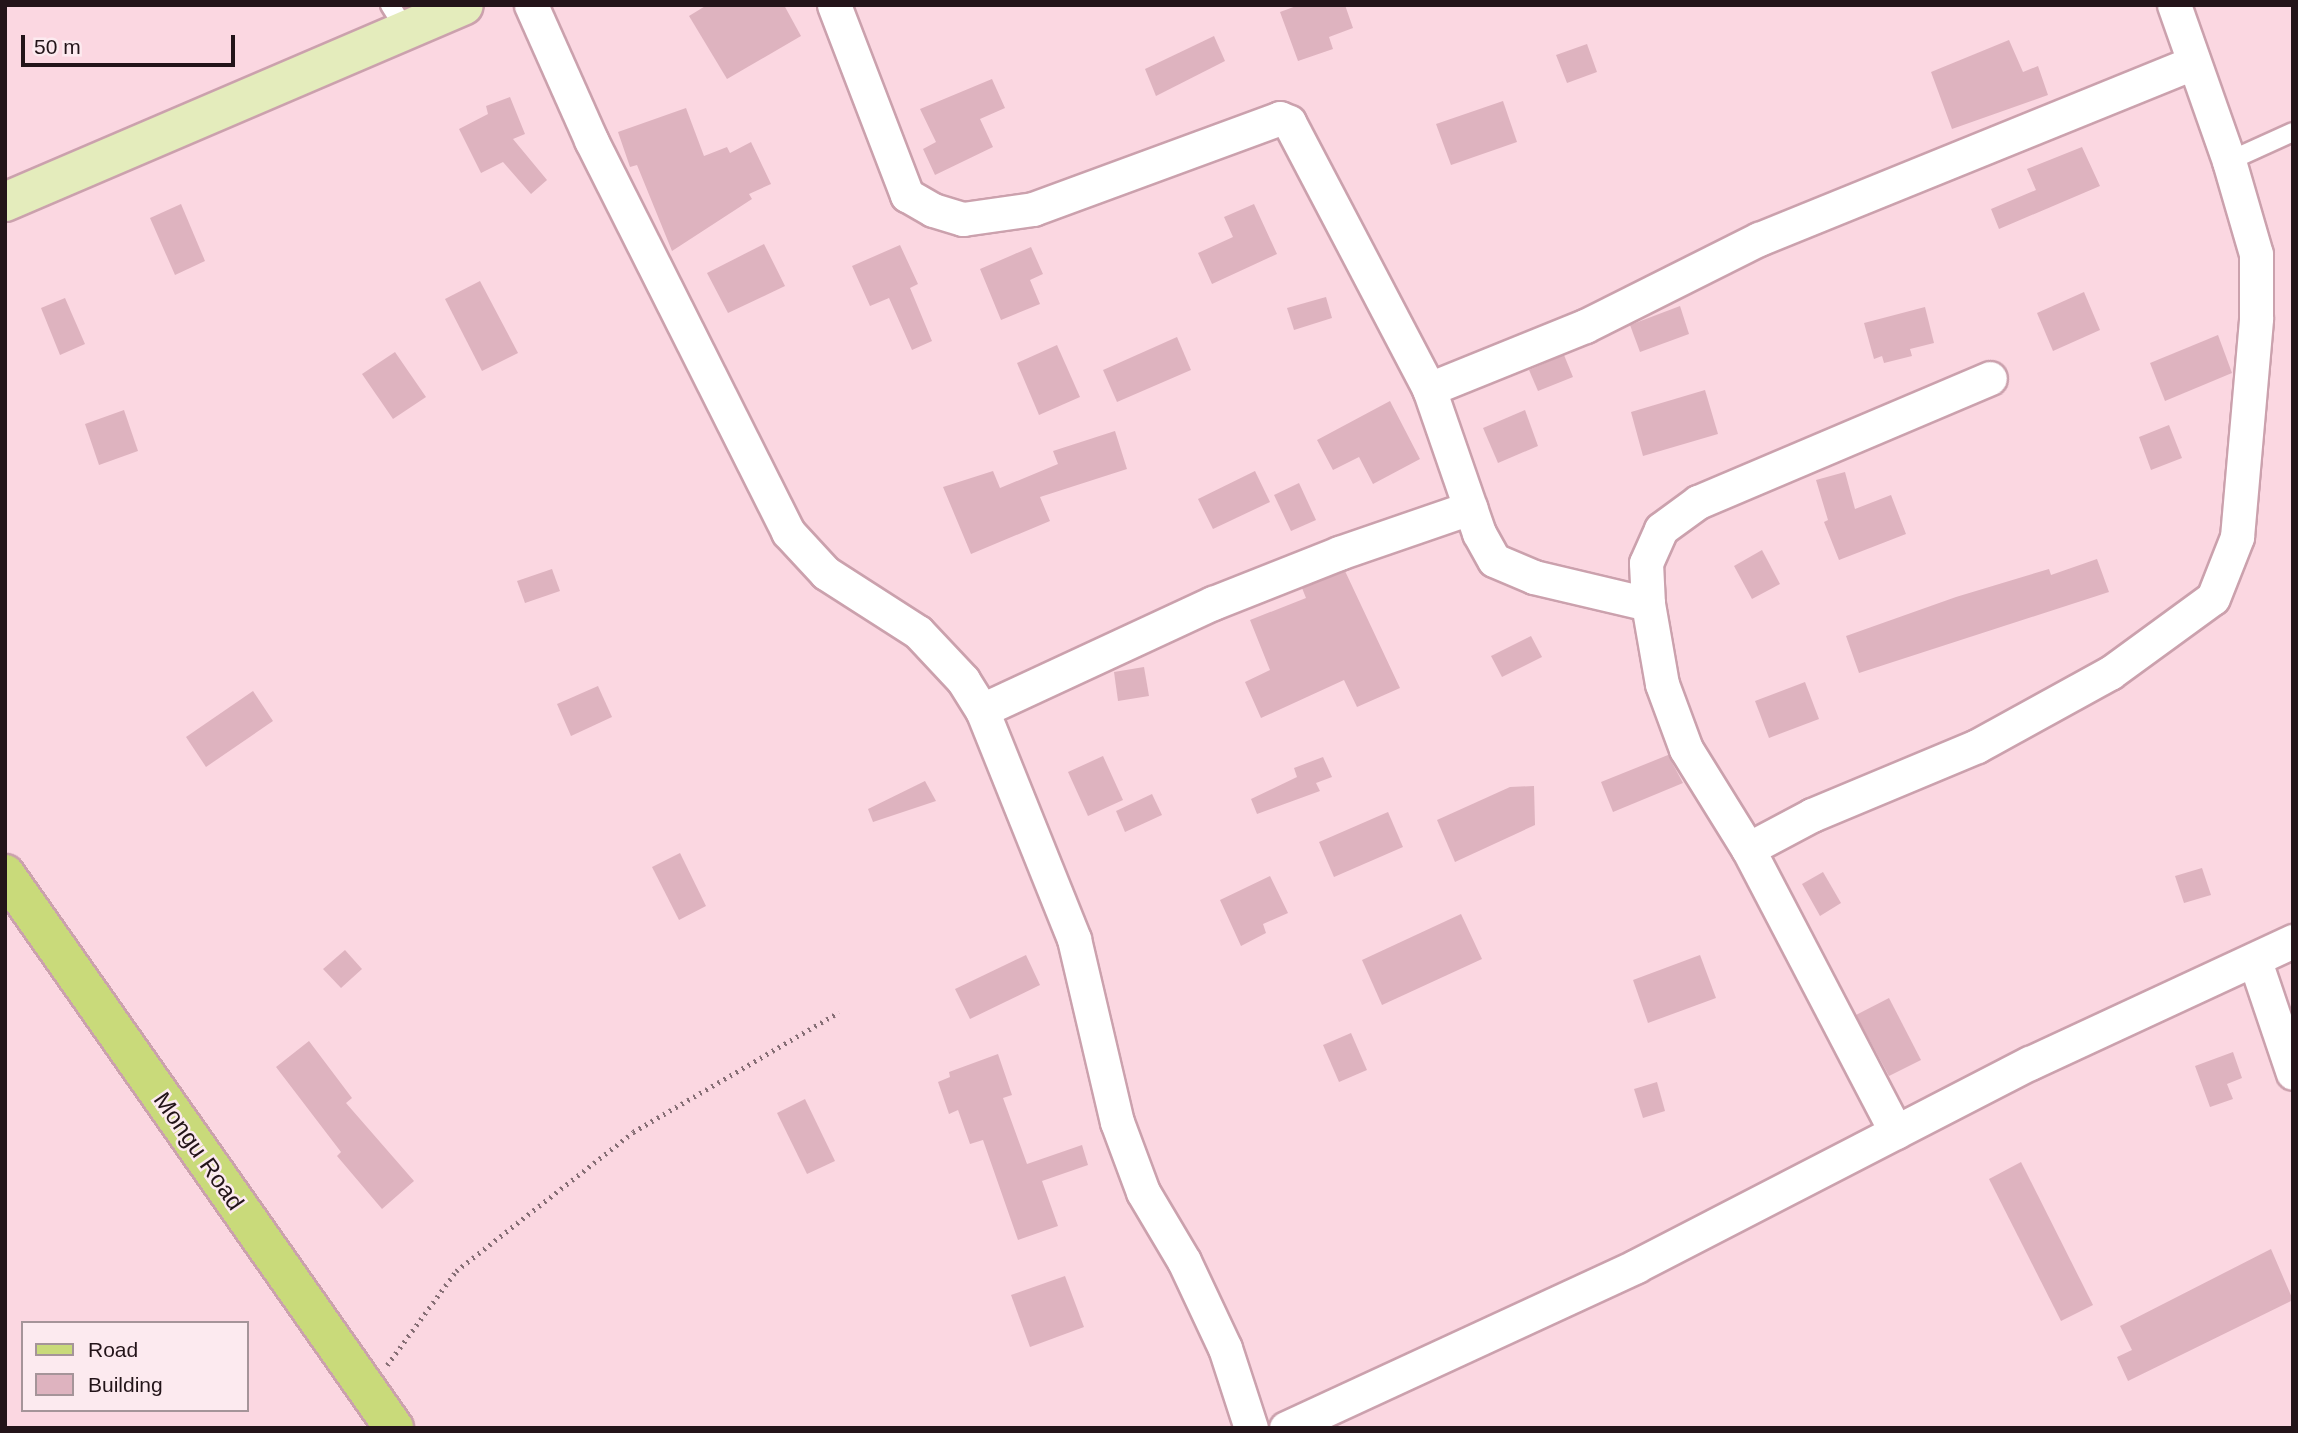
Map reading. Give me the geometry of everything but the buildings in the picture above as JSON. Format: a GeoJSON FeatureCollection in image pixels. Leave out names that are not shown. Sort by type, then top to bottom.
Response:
{"type":"FeatureCollection","features":[{"type":"Feature","properties":{"kind":"main road"},"geometry":{"type":"LineString","coordinates":[[5,202],[398,18],[464,5]]}},
{"type":"Feature","properties":{"kind":"main road","name":"Mongu Road"},"geometry":{"type":"LineString","coordinates":[[5,874],[394,1428]]}},
{"type":"Feature","properties":{"kind":"street"},"geometry":{"type":"LineString","coordinates":[[531,5],[591,140],[788,532],[826,573],[918,632],[963,680],[982,710],[1074,939],[1117,1122],[1143,1192],[1184,1261],[1225,1348],[1251,1428]]}},
{"type":"Feature","properties":{"kind":"street"},"geometry":{"type":"LineString","coordinates":[[834,5],[907,195],[933,210],[963,219],[1033,209],[1280,118],[1289,122],[1430,389],[1470,508],[1494,560],[1508,569],[1648,604]]}},
{"type":"Feature","properties":{"kind":"street"},"geometry":{"type":"LineString","coordinates":[[1748,849],[1812,815],[1977,746],[2110,673],[2213,598],[2236,537],[2256,318],[2256,254],[2230,161],[2192,63],[2174,5]]}},
{"type":"Feature","properties":{"kind":"street"},"geometry":{"type":"LineString","coordinates":[[1430,389],[1586,326],[1759,239],[2192,63]]}},
{"type":"Feature","properties":{"kind":"street"},"geometry":{"type":"LineString","coordinates":[[1896,1132],[1748,849],[1686,749],[1662,684],[1648,604],[1646,563],[1661,529],[1698,502],[1990,378]]}},
{"type":"Feature","properties":{"kind":"street"},"geometry":{"type":"LineString","coordinates":[[982,710],[1213,603],[1339,553],[1470,508]]}},
{"type":"Feature","properties":{"kind":"street"},"geometry":{"type":"LineString","coordinates":[[1286,1428],[1636,1266],[2030,1063],[2255,961],[2293,941]]}},
{"type":"Feature","properties":{"kind":"street"},"geometry":{"type":"LineString","coordinates":[[2255,961],[2293,1073]]}},
{"type":"Feature","properties":{"kind":"lane"},"geometry":{"type":"LineString","coordinates":[[2230,161],[2293,132]]}},
{"type":"Feature","properties":{"kind":"path"},"geometry":{"type":"LineString","coordinates":[[368,1392],[456,1271],[633,1132],[839,1012]]}}]}
